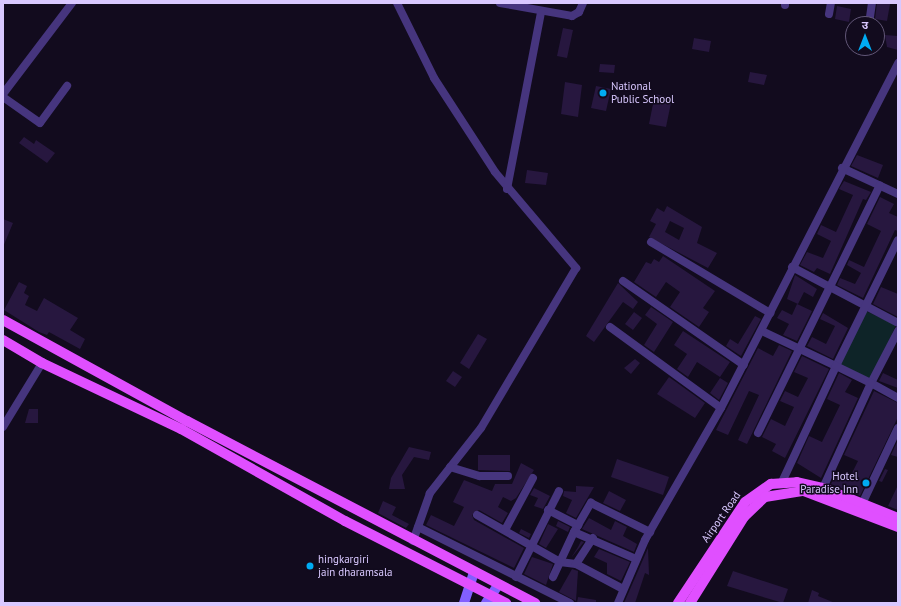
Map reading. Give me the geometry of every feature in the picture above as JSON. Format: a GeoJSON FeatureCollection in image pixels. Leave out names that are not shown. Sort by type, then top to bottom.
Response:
{"type":"FeatureCollection","features":[{"type":"Feature","properties":{"kind":"main road"},"geometry":{"type":"LineString","coordinates":[[3,320],[413,541],[534,603]]}},
{"type":"Feature","properties":{"kind":"main road"},"geometry":{"type":"LineString","coordinates":[[3,340],[42,363],[181,429],[471,586],[489,600],[506,603]]}},
{"type":"Feature","properties":{"kind":"main road","name":"Airport Road"},"geometry":{"type":"LineString","coordinates":[[678,603],[745,502],[763,487],[782,482],[823,488],[898,518]]}},
{"type":"Feature","properties":{"kind":"main road","name":"Airport Road"},"geometry":{"type":"LineString","coordinates":[[690,603],[744,517],[765,497],[804,491],[898,527]]}},
{"type":"Feature","properties":{"kind":"main road"},"geometry":{"type":"LineString","coordinates":[[464,603],[471,586],[474,573]]}},
{"type":"Feature","properties":{"kind":"main road"},"geometry":{"type":"LineString","coordinates":[[489,600],[498,585]]}},
{"type":"Feature","properties":{"kind":"street"},"geometry":{"type":"LineString","coordinates":[[67,86],[40,123],[3,96],[72,3]]}},
{"type":"Feature","properties":{"kind":"street"},"geometry":{"type":"LineString","coordinates":[[397,3],[434,78],[506,189],[576,268],[481,428],[430,493],[413,541]]}},
{"type":"Feature","properties":{"kind":"street"},"geometry":{"type":"LineString","coordinates":[[500,3],[541,12],[572,16],[579,12],[583,3]]}},
{"type":"Feature","properties":{"kind":"street"},"geometry":{"type":"LineString","coordinates":[[829,14],[831,3]]}},
{"type":"Feature","properties":{"kind":"street"},"geometry":{"type":"LineString","coordinates":[[870,16],[872,3]]}},
{"type":"Feature","properties":{"kind":"street"},"geometry":{"type":"LineString","coordinates":[[506,189],[541,12]]}},
{"type":"Feature","properties":{"kind":"street"},"geometry":{"type":"LineString","coordinates":[[618,603],[636,560],[650,532],[744,365],[842,168],[898,64]]}},
{"type":"Feature","properties":{"kind":"street"},"geometry":{"type":"LineString","coordinates":[[842,168],[898,194]]}},
{"type":"Feature","properties":{"kind":"street"},"geometry":{"type":"LineString","coordinates":[[758,433],[880,185]]}},
{"type":"Feature","properties":{"kind":"street"},"geometry":{"type":"LineString","coordinates":[[782,482],[836,366],[898,240]]}},
{"type":"Feature","properties":{"kind":"street"},"geometry":{"type":"LineString","coordinates":[[651,242],[770,313]]}},
{"type":"Feature","properties":{"kind":"street"},"geometry":{"type":"LineString","coordinates":[[792,267],[828,288],[898,323]]}},
{"type":"Feature","properties":{"kind":"street"},"geometry":{"type":"LineString","coordinates":[[623,280],[744,365]]}},
{"type":"Feature","properties":{"kind":"street"},"geometry":{"type":"LineString","coordinates":[[610,327],[721,408]]}},
{"type":"Feature","properties":{"kind":"street"},"geometry":{"type":"LineString","coordinates":[[762,331],[871,383],[898,398]]}},
{"type":"Feature","properties":{"kind":"street"},"geometry":{"type":"LineString","coordinates":[[823,488],[871,383],[898,331]]}},
{"type":"Feature","properties":{"kind":"street"},"geometry":{"type":"LineString","coordinates":[[3,427],[42,363]]}},
{"type":"Feature","properties":{"kind":"street"},"geometry":{"type":"LineString","coordinates":[[862,504],[898,428]]}},
{"type":"Feature","properties":{"kind":"street"},"geometry":{"type":"LineString","coordinates":[[450,467],[480,476],[508,476]]}},
{"type":"Feature","properties":{"kind":"street"},"geometry":{"type":"LineString","coordinates":[[505,530],[533,478]]}},
{"type":"Feature","properties":{"kind":"street"},"geometry":{"type":"LineString","coordinates":[[516,578],[529,547],[559,491]]}},
{"type":"Feature","properties":{"kind":"street"},"geometry":{"type":"LineString","coordinates":[[553,577],[576,529],[591,503],[650,532]]}},
{"type":"Feature","properties":{"kind":"street"},"geometry":{"type":"LineString","coordinates":[[548,510],[576,529],[636,560]]}},
{"type":"Feature","properties":{"kind":"street"},"geometry":{"type":"LineString","coordinates":[[477,515],[505,530],[529,547],[560,562],[576,564],[623,589]]}},
{"type":"Feature","properties":{"kind":"street"},"geometry":{"type":"LineString","coordinates":[[418,527],[516,578],[570,603]]}},
{"type":"Feature","properties":{"kind":"street"},"geometry":{"type":"LineString","coordinates":[[576,564],[593,538]]}},
{"type":"Feature","properties":{"kind":"green space"},"geometry":{"type":"Polygon","coordinates":[[[866,311],[896,325],[871,379],[840,365],[866,311]]]}},
{"type":"Feature","properties":{"kind":"building"},"geometry":{"type":"Polygon","coordinates":[[[877,3],[890,4],[887,21],[885,21],[885,16],[875,16],[877,3]]]}},
{"type":"Feature","properties":{"kind":"building"},"geometry":{"type":"Polygon","coordinates":[[[837,6],[851,9],[850,16],[845,16],[845,21],[835,19],[837,6]]]}},
{"type":"Feature","properties":{"kind":"building"},"geometry":{"type":"Polygon","coordinates":[[[563,28],[573,30],[567,58],[557,56],[563,28]]]}},
{"type":"Feature","properties":{"kind":"building"},"geometry":{"type":"Polygon","coordinates":[[[885,35],[898,36],[898,50],[887,47],[885,35]]]}},
{"type":"Feature","properties":{"kind":"building"},"geometry":{"type":"Polygon","coordinates":[[[694,38],[711,41],[709,52],[692,49],[694,38]]]}},
{"type":"Feature","properties":{"kind":"building"},"geometry":{"type":"Polygon","coordinates":[[[600,64],[615,65],[614,73],[599,72],[600,64]]]}},
{"type":"Feature","properties":{"kind":"building"},"geometry":{"type":"Polygon","coordinates":[[[750,72],[767,75],[764,85],[748,82],[750,72]]]}},
{"type":"Feature","properties":{"kind":"building"},"geometry":{"type":"Polygon","coordinates":[[[565,82],[582,85],[578,117],[561,114],[565,82]]]}},
{"type":"Feature","properties":{"kind":"building"},"geometry":{"type":"Polygon","coordinates":[[[596,86],[611,89],[606,111],[591,108],[596,86]]]}},
{"type":"Feature","properties":{"kind":"building"},"geometry":{"type":"Polygon","coordinates":[[[655,94],[672,98],[666,127],[649,124],[655,94]]]}},
{"type":"Feature","properties":{"kind":"building"},"geometry":{"type":"Polygon","coordinates":[[[24,137],[34,144],[36,140],[55,153],[47,163],[19,143],[24,137]]]}},
{"type":"Feature","properties":{"kind":"building"},"geometry":{"type":"Polygon","coordinates":[[[857,155],[883,165],[878,178],[851,166],[857,155]]]}},
{"type":"Feature","properties":{"kind":"building"},"geometry":{"type":"Polygon","coordinates":[[[527,170],[548,173],[546,185],[525,183],[527,170]]]}},
{"type":"Feature","properties":{"kind":"building"},"geometry":{"type":"Polygon","coordinates":[[[844,181],[871,192],[866,200],[863,199],[830,274],[817,268],[814,272],[800,265],[807,252],[823,258],[831,241],[817,234],[821,225],[836,232],[853,195],[839,189],[844,181]]]}},
{"type":"Feature","properties":{"kind":"building"},"geometry":{"type":"Polygon","coordinates":[[[880,197],[894,204],[889,213],[898,217],[898,231],[895,230],[863,298],[837,285],[840,278],[855,284],[861,273],[847,265],[849,260],[864,267],[881,231],[867,224],[880,197]]]}},
{"type":"Feature","properties":{"kind":"building"},"geometry":{"type":"Polygon","coordinates":[[[667,206],[702,227],[697,243],[717,253],[708,268],[649,237],[656,224],[650,221],[657,208],[664,212],[667,206]],[[670,221],[665,232],[679,240],[684,228],[670,221]]]}},
{"type":"Feature","properties":{"kind":"building"},"geometry":{"type":"Polygon","coordinates":[[[3,219],[13,223],[3,247],[3,219]]]}},
{"type":"Feature","properties":{"kind":"building"},"geometry":{"type":"Polygon","coordinates":[[[663,256],[715,291],[703,308],[709,312],[699,327],[670,307],[680,292],[666,282],[656,297],[634,282],[646,262],[651,264],[654,259],[659,262],[663,256]]]}},
{"type":"Feature","properties":{"kind":"building"},"geometry":{"type":"Polygon","coordinates":[[[795,275],[817,289],[813,297],[804,292],[798,304],[787,299],[795,275]]]}},
{"type":"Feature","properties":{"kind":"building"},"geometry":{"type":"Polygon","coordinates":[[[19,282],[27,286],[24,293],[29,296],[25,305],[37,311],[44,298],[78,318],[70,330],[85,339],[80,349],[49,332],[47,335],[39,332],[4,310],[19,282]]]}},
{"type":"Feature","properties":{"kind":"building"},"geometry":{"type":"Polygon","coordinates":[[[618,283],[638,302],[633,309],[623,302],[594,342],[586,336],[618,283]]]}},
{"type":"Feature","properties":{"kind":"building"},"geometry":{"type":"Polygon","coordinates":[[[881,287],[898,294],[898,317],[873,304],[881,287]]]}},
{"type":"Feature","properties":{"kind":"building"},"geometry":{"type":"Polygon","coordinates":[[[797,304],[812,311],[797,341],[783,335],[789,324],[777,318],[782,310],[792,315],[797,304]]]}},
{"type":"Feature","properties":{"kind":"building"},"geometry":{"type":"Polygon","coordinates":[[[651,307],[673,322],[654,352],[644,345],[657,324],[645,315],[651,307]]]}},
{"type":"Feature","properties":{"kind":"building"},"geometry":{"type":"Polygon","coordinates":[[[634,312],[642,318],[633,330],[625,324],[634,312]]]}},
{"type":"Feature","properties":{"kind":"building"},"geometry":{"type":"Polygon","coordinates":[[[823,313],[848,328],[833,359],[807,346],[812,337],[826,344],[835,326],[820,319],[823,313]]]}},
{"type":"Feature","properties":{"kind":"building"},"geometry":{"type":"Polygon","coordinates":[[[755,316],[761,319],[741,356],[726,346],[730,339],[738,344],[755,316]]]}},
{"type":"Feature","properties":{"kind":"building"},"geometry":{"type":"Polygon","coordinates":[[[683,331],[730,362],[720,377],[697,362],[688,377],[677,369],[687,354],[674,345],[683,331]]]}},
{"type":"Feature","properties":{"kind":"building"},"geometry":{"type":"Polygon","coordinates":[[[478,334],[487,339],[469,369],[460,363],[478,334]]]}},
{"type":"Feature","properties":{"kind":"building"},"geometry":{"type":"Polygon","coordinates":[[[779,345],[792,351],[747,444],[738,440],[759,395],[749,391],[728,435],[716,430],[758,348],[773,356],[779,345]]]}},
{"type":"Feature","properties":{"kind":"building"},"geometry":{"type":"Polygon","coordinates":[[[802,356],[829,369],[785,458],[772,451],[776,444],[762,437],[771,419],[785,426],[794,407],[780,401],[785,391],[798,397],[808,378],[794,372],[802,356]]]}},
{"type":"Feature","properties":{"kind":"building"},"geometry":{"type":"Polygon","coordinates":[[[635,359],[640,363],[631,374],[624,368],[635,359]]]}},
{"type":"Feature","properties":{"kind":"building"},"geometry":{"type":"Polygon","coordinates":[[[453,371],[462,377],[455,387],[446,381],[453,371]]]}},
{"type":"Feature","properties":{"kind":"building"},"geometry":{"type":"Polygon","coordinates":[[[839,373],[852,380],[845,392],[858,398],[821,478],[797,463],[809,436],[822,442],[840,405],[827,399],[839,373]]]}},
{"type":"Feature","properties":{"kind":"building"},"geometry":{"type":"Polygon","coordinates":[[[883,373],[898,380],[898,388],[879,381],[883,373]]]}},
{"type":"Feature","properties":{"kind":"building"},"geometry":{"type":"Polygon","coordinates":[[[669,377],[705,403],[695,418],[657,394],[669,377]]]}},
{"type":"Feature","properties":{"kind":"building"},"geometry":{"type":"Polygon","coordinates":[[[720,378],[728,383],[719,400],[710,393],[720,378]]]}},
{"type":"Feature","properties":{"kind":"building"},"geometry":{"type":"Polygon","coordinates":[[[874,391],[898,403],[898,417],[860,496],[831,484],[836,474],[849,479],[858,461],[844,455],[874,391]]]}},
{"type":"Feature","properties":{"kind":"building"},"geometry":{"type":"Polygon","coordinates":[[[29,409],[38,409],[38,423],[25,423],[29,409]]]}},
{"type":"Feature","properties":{"kind":"building"},"geometry":{"type":"Polygon","coordinates":[[[898,442],[898,457],[891,455],[898,442]]]}},
{"type":"Feature","properties":{"kind":"building"},"geometry":{"type":"Polygon","coordinates":[[[409,447],[431,452],[429,460],[414,457],[402,475],[405,489],[389,489],[391,478],[409,447]]]}},
{"type":"Feature","properties":{"kind":"building"},"geometry":{"type":"Polygon","coordinates":[[[478,455],[510,455],[510,471],[478,470],[478,455]]]}},
{"type":"Feature","properties":{"kind":"building"},"geometry":{"type":"Polygon","coordinates":[[[617,459],[669,477],[663,495],[611,477],[617,459]]]}},
{"type":"Feature","properties":{"kind":"building"},"geometry":{"type":"Polygon","coordinates":[[[521,463],[534,470],[516,498],[511,501],[503,497],[498,507],[508,513],[502,523],[479,510],[472,515],[474,520],[524,548],[514,568],[426,525],[431,515],[454,526],[464,507],[453,502],[464,480],[492,491],[495,484],[512,484],[521,463]]]}},
{"type":"Feature","properties":{"kind":"building"},"geometry":{"type":"Polygon","coordinates":[[[885,469],[888,470],[882,482],[879,481],[885,469]]]}},
{"type":"Feature","properties":{"kind":"building"},"geometry":{"type":"Polygon","coordinates":[[[898,485],[898,510],[888,506],[898,485]]]}},
{"type":"Feature","properties":{"kind":"building"},"geometry":{"type":"Polygon","coordinates":[[[576,486],[594,487],[576,518],[566,513],[572,500],[563,496],[564,491],[576,492],[576,486]]]}},
{"type":"Feature","properties":{"kind":"building"},"geometry":{"type":"Polygon","coordinates":[[[534,488],[550,496],[543,509],[534,506],[538,498],[530,495],[534,488]]]}},
{"type":"Feature","properties":{"kind":"building"},"geometry":{"type":"Polygon","coordinates":[[[609,491],[626,500],[620,511],[603,503],[609,491]]]}},
{"type":"Feature","properties":{"kind":"building"},"geometry":{"type":"Polygon","coordinates":[[[383,501],[396,507],[392,515],[409,524],[406,528],[378,513],[383,501]]]}},
{"type":"Feature","properties":{"kind":"building"},"geometry":{"type":"Polygon","coordinates":[[[589,518],[611,530],[615,521],[627,527],[623,536],[637,544],[634,552],[582,529],[589,518]]]}},
{"type":"Feature","properties":{"kind":"building"},"geometry":{"type":"Polygon","coordinates":[[[558,521],[570,527],[568,532],[556,526],[558,521]]]}},
{"type":"Feature","properties":{"kind":"building"},"geometry":{"type":"Polygon","coordinates":[[[548,524],[558,529],[546,548],[539,544],[548,524]]]}},
{"type":"Feature","properties":{"kind":"building"},"geometry":{"type":"Polygon","coordinates":[[[521,529],[531,534],[529,538],[519,533],[521,529]]]}},
{"type":"Feature","properties":{"kind":"building"},"geometry":{"type":"Polygon","coordinates":[[[581,541],[584,542],[571,558],[578,547],[581,541]]]}},
{"type":"Feature","properties":{"kind":"building"},"geometry":{"type":"Polygon","coordinates":[[[648,548],[649,575],[645,573],[635,603],[624,603],[648,548]]]}},
{"type":"Feature","properties":{"kind":"building"},"geometry":{"type":"Polygon","coordinates":[[[599,549],[630,562],[621,581],[607,574],[607,563],[594,557],[599,549]]]}},
{"type":"Feature","properties":{"kind":"building"},"geometry":{"type":"Polygon","coordinates":[[[532,557],[553,564],[546,585],[524,574],[532,557]]]}},
{"type":"Feature","properties":{"kind":"building"},"geometry":{"type":"Polygon","coordinates":[[[572,569],[578,571],[576,601],[559,592],[572,569]]]}},
{"type":"Feature","properties":{"kind":"building"},"geometry":{"type":"Polygon","coordinates":[[[733,571],[788,589],[783,603],[727,586],[733,571]]]}},
{"type":"Feature","properties":{"kind":"building"},"geometry":{"type":"Polygon","coordinates":[[[812,590],[819,593],[818,596],[835,603],[808,603],[812,590]]]}},
{"type":"Feature","properties":{"kind":"building"},"geometry":{"type":"Polygon","coordinates":[[[578,597],[596,600],[596,603],[577,603],[578,597]]]}},
{"type":"Feature","properties":{"kind":"place","name":"National Public School"},"geometry":{"type":"Point","coordinates":[603,93]}},
{"type":"Feature","properties":{"kind":"place","name":"Hotel Paradise Inn"},"geometry":{"type":"Point","coordinates":[866,483]}},
{"type":"Feature","properties":{"kind":"place","name":"hingkargiri jain dharamsala"},"geometry":{"type":"Point","coordinates":[310,566]}}]}
